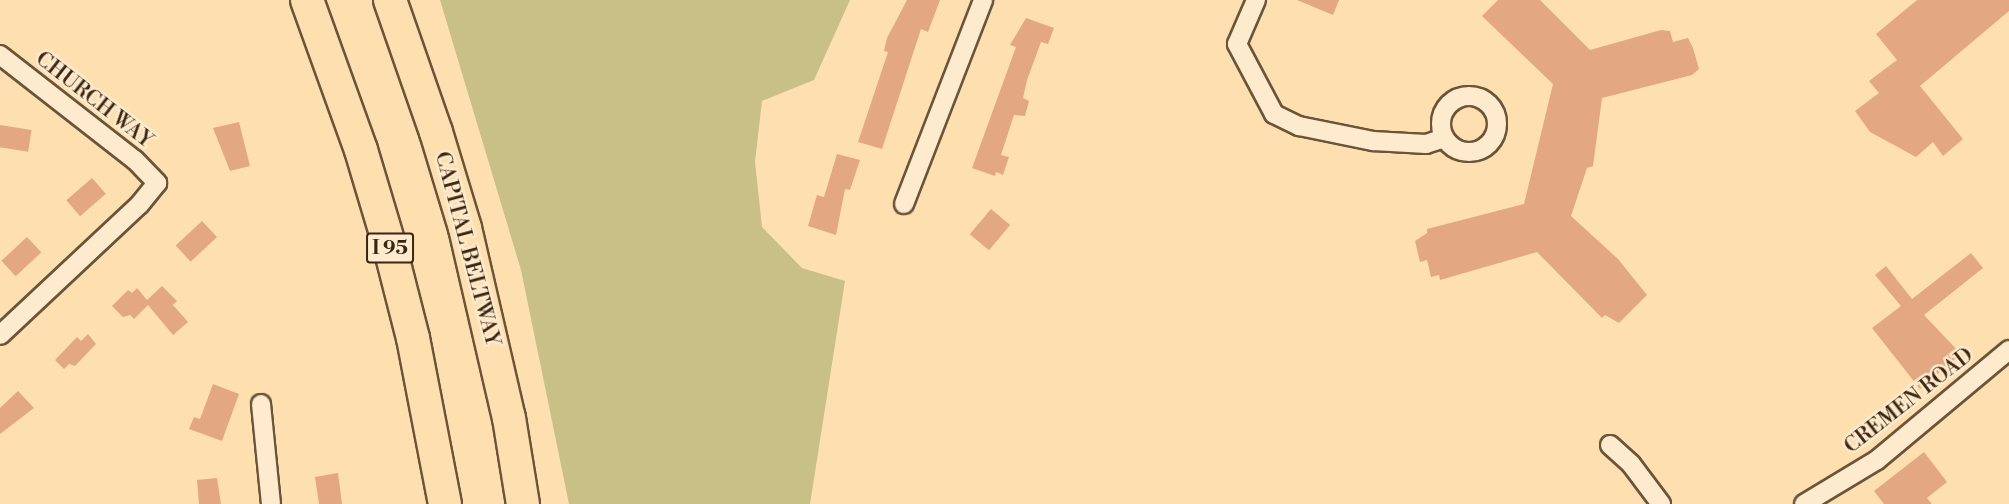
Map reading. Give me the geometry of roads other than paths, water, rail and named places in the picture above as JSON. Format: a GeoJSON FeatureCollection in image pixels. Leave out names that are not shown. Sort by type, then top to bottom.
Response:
{"type":"FeatureCollection","features":[{"type":"Feature","properties":{"kind":"highway","name":"I 95"},"geometry":{"type":"LineString","coordinates":[[307,0],[361,150],[388,244],[413,338],[445,504]]}},
{"type":"Feature","properties":{"kind":"highway","name":"CAPITAL BELTWAY"},"geometry":{"type":"LineString","coordinates":[[390,0],[465,228],[508,418],[523,504]]}},
{"type":"Feature","properties":{"kind":"street"},"geometry":{"type":"LineString","coordinates":[[904,204],[983,0]]}},
{"type":"Feature","properties":{"kind":"street"},"geometry":{"type":"LineString","coordinates":[[1256,0],[1237,44],[1274,114],[1290,122],[1373,141],[1426,144],[1444,138]]}},
{"type":"Feature","properties":{"kind":"street","name":"CHURCH WAY"},"geometry":{"type":"LineString","coordinates":[[0,55],[135,160],[157,183],[139,205],[0,335]]}},
{"type":"Feature","properties":{"kind":"street","name":"CREMEN ROAD"},"geometry":{"type":"LineString","coordinates":[[1804,504],[1877,460],[2009,350]]}},
{"type":"Feature","properties":{"kind":"street"},"geometry":{"type":"LineString","coordinates":[[261,404],[271,504]]}},
{"type":"Feature","properties":{"kind":"street"},"geometry":{"type":"LineString","coordinates":[[1610,445],[1631,464],[1661,504]]}}]}
